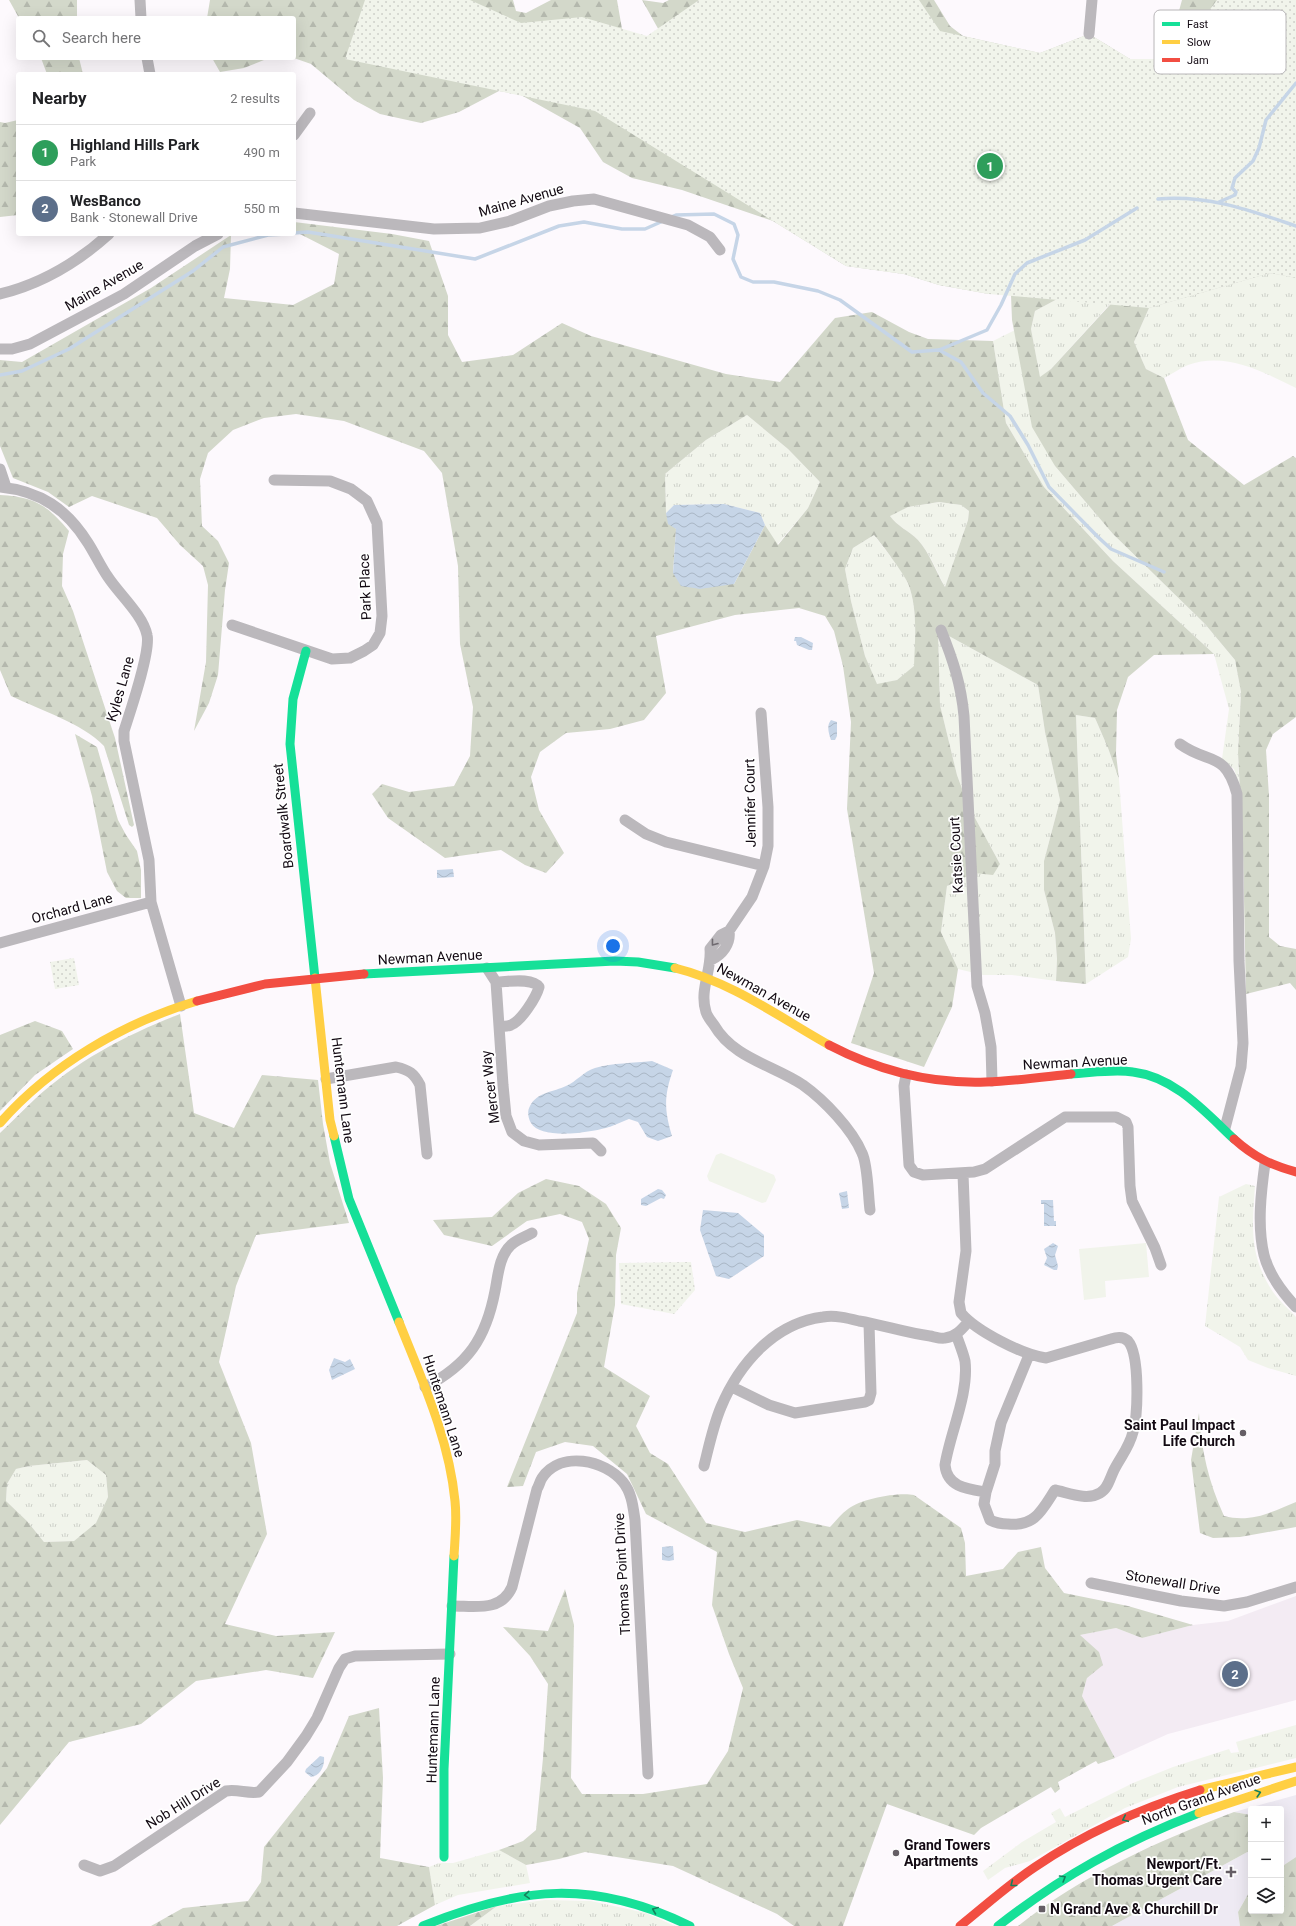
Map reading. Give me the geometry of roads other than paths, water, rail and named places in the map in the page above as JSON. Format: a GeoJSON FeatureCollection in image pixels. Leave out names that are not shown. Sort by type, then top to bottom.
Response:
{"type":"FeatureCollection","features":[{"type":"Feature","properties":{"kind":"main road","name":"Boardwalk Street"},"geometry":{"type":"LineString","coordinates":[[306,651],[293,699],[290,744],[316,978]]}},
{"type":"Feature","properties":{"kind":"main road","name":"Newman Avenue"},"geometry":{"type":"LineString","coordinates":[[0,1123],[18,1101],[99,1043],[129,1027],[181,1006],[237,990],[316,978],[621,961],[648,963],[706,976],[728,986],[846,1053],[879,1067],[906,1075],[960,1081],[992,1081],[1054,1075],[1138,1072],[1161,1079],[1176,1087],[1196,1102],[1265,1163],[1278,1169],[1296,1172]]}},
{"type":"Feature","properties":{"kind":"main road","name":"Huntemann Lane"},"geometry":{"type":"LineString","coordinates":[[316,978],[330,1120],[349,1199],[425,1387],[446,1453],[455,1501],[456,1525],[444,1769],[444,1857]]}},
{"type":"Feature","properties":{"kind":"main road","name":"North Grand Avenue"},"geometry":{"type":"LineString","coordinates":[[960,1926],[1018,1880],[1077,1843],[1112,1824],[1173,1799],[1207,1788],[1296,1767]]}},
{"type":"Feature","properties":{"kind":"main road","name":"North Grand Avenue"},"geometry":{"type":"LineString","coordinates":[[998,1926],[1054,1883],[1142,1835],[1175,1821],[1296,1781]]}},
{"type":"Feature","properties":{"kind":"main road"},"geometry":{"type":"LineString","coordinates":[[423,1926],[472,1906],[517,1895],[551,1893],[584,1894],[618,1899],[648,1907],[690,1926]]}},
{"type":"Feature","properties":{"kind":"street"},"geometry":{"type":"LineString","coordinates":[[140,0],[141,16]]}},
{"type":"Feature","properties":{"kind":"street"},"geometry":{"type":"LineString","coordinates":[[1089,34],[1092,0]]}},
{"type":"Feature","properties":{"kind":"street"},"geometry":{"type":"LineString","coordinates":[[147,60],[150,72]]}},
{"type":"Feature","properties":{"kind":"street"},"geometry":{"type":"LineString","coordinates":[[296,132],[310,113]]}},
{"type":"Feature","properties":{"kind":"street","name":"Maine Avenue"},"geometry":{"type":"LineString","coordinates":[[296,213],[434,229],[480,228],[510,221],[549,206],[573,201],[594,199],[688,225],[710,237],[720,250]]}},
{"type":"Feature","properties":{"kind":"street"},"geometry":{"type":"LineString","coordinates":[[0,294],[19,290],[46,278],[97,245],[107,236]]}},
{"type":"Feature","properties":{"kind":"street","name":"Maine Avenue"},"geometry":{"type":"LineString","coordinates":[[0,349],[12,349],[30,344],[124,294],[195,246],[214,236]]}},
{"type":"Feature","properties":{"kind":"street"},"geometry":{"type":"LineString","coordinates":[[0,469],[3,487]]}},
{"type":"Feature","properties":{"kind":"street","name":"Park Place"},"geometry":{"type":"LineString","coordinates":[[232,625],[332,659],[350,658],[373,645],[377,639],[382,624],[377,523],[367,501],[351,489],[337,483],[323,480],[274,480]]}},
{"type":"Feature","properties":{"kind":"street","name":"Kyles Lane"},"geometry":{"type":"LineString","coordinates":[[3,487],[31,492],[46,499],[72,520],[88,542],[108,577],[143,624],[147,635],[147,651],[124,732],[129,771],[149,860],[151,902],[181,1006]]}},
{"type":"Feature","properties":{"kind":"street","name":"Katsie Court"},"geometry":{"type":"LineString","coordinates":[[941,630],[954,661],[961,688],[964,716],[977,986],[985,1013],[991,1047],[992,1081]]}},
{"type":"Feature","properties":{"kind":"street","name":"Jennifer Court"},"geometry":{"type":"LineString","coordinates":[[761,713],[768,807],[768,846],[764,866],[752,897],[729,931],[730,937],[723,953],[711,960],[706,976],[704,996],[706,1012],[725,1040],[744,1055],[801,1084],[817,1096],[855,1138],[863,1155],[870,1210]]}},
{"type":"Feature","properties":{"kind":"street"},"geometry":{"type":"LineString","coordinates":[[1180,744],[1189,751],[1212,758],[1224,767],[1232,779],[1237,794],[1239,967],[1243,1044],[1241,1067],[1225,1128]]}},
{"type":"Feature","properties":{"kind":"street"},"geometry":{"type":"LineString","coordinates":[[625,820],[646,834],[666,842],[764,866]]}},
{"type":"Feature","properties":{"kind":"street","name":"Orchard Lane"},"geometry":{"type":"LineString","coordinates":[[0,943],[151,902]]}},
{"type":"Feature","properties":{"kind":"street"},"geometry":{"type":"LineString","coordinates":[[486,968],[496,982],[529,982],[537,984],[539,987],[533,1001],[517,1021],[507,1026],[499,1026]]}},
{"type":"Feature","properties":{"kind":"street","name":"Mercer Way"},"geometry":{"type":"LineString","coordinates":[[496,982],[506,1116],[512,1132],[530,1144],[593,1143],[601,1150]]}},
{"type":"Feature","properties":{"kind":"street"},"geometry":{"type":"LineString","coordinates":[[326,1079],[396,1067],[407,1069],[415,1075],[420,1085],[427,1154]]}},
{"type":"Feature","properties":{"kind":"street"},"geometry":{"type":"LineString","coordinates":[[906,1075],[904,1086],[909,1165],[914,1172],[923,1175],[963,1174],[985,1169],[1065,1117],[1116,1117],[1126,1122],[1128,1127],[1132,1202],[1155,1248],[1161,1265]]}},
{"type":"Feature","properties":{"kind":"street"},"geometry":{"type":"LineString","coordinates":[[1265,1163],[1261,1194],[1264,1255],[1280,1290],[1296,1307]]}},
{"type":"Feature","properties":{"kind":"street"},"geometry":{"type":"LineString","coordinates":[[963,1174],[966,1260],[959,1307],[960,1313],[969,1321],[1029,1355],[1046,1358],[1118,1337],[1128,1341],[1132,1351],[1137,1390],[1138,1403],[1134,1431],[1126,1451],[1115,1468],[1105,1489],[1091,1497],[1055,1490],[1037,1516],[1030,1522],[1022,1525],[996,1523],[990,1520],[984,1504],[986,1492],[995,1464],[996,1446],[1001,1423],[1029,1355]]}},
{"type":"Feature","properties":{"kind":"street"},"geometry":{"type":"LineString","coordinates":[[425,1387],[444,1377],[457,1367],[477,1343],[489,1319],[502,1260],[510,1245],[532,1233]]}},
{"type":"Feature","properties":{"kind":"street"},"geometry":{"type":"LineString","coordinates":[[704,1466],[715,1422],[721,1406],[732,1386],[753,1355],[778,1333],[823,1317],[841,1317],[869,1322],[913,1334],[945,1338],[956,1334],[969,1321]]}},
{"type":"Feature","properties":{"kind":"street"},"geometry":{"type":"LineString","coordinates":[[732,1386],[770,1405],[795,1413],[865,1402],[868,1400],[871,1393],[869,1322]]}},
{"type":"Feature","properties":{"kind":"street"},"geometry":{"type":"LineString","coordinates":[[956,1334],[965,1360],[965,1376],[956,1423],[946,1458],[946,1471],[958,1486],[966,1489],[986,1492]]}},
{"type":"Feature","properties":{"kind":"street","name":"Thomas Point Drive"},"geometry":{"type":"LineString","coordinates":[[452,1606],[494,1605],[508,1596],[512,1587],[537,1489],[542,1478],[552,1469],[559,1464],[571,1461],[583,1462],[602,1466],[618,1477],[624,1483],[632,1499],[635,1520],[648,1774]]}},
{"type":"Feature","properties":{"kind":"street","name":"Stonewall Drive"},"geometry":{"type":"LineString","coordinates":[[1091,1583],[1181,1601],[1224,1606],[1247,1602],[1296,1587]]}},
{"type":"Feature","properties":{"kind":"street","name":"Nob Hill Drive"},"geometry":{"type":"LineString","coordinates":[[84,1865],[100,1871],[114,1866],[226,1791],[234,1790],[254,1793],[259,1792],[287,1762],[306,1736],[317,1718],[339,1668],[345,1659],[355,1656],[450,1654]]}},
{"type":"Feature","properties":{"kind":"water"},"geometry":{"type":"Polygon","coordinates":[[[724,504],[760,513],[765,525],[734,584],[700,589],[681,586],[673,573],[676,529],[668,524],[666,513],[674,505],[724,504]]]}},
{"type":"Feature","properties":{"kind":"water"},"geometry":{"type":"Polygon","coordinates":[[[795,637],[801,637],[813,643],[812,650],[797,645],[796,641],[794,641],[795,637]]]}},
{"type":"Feature","properties":{"kind":"water"},"geometry":{"type":"Polygon","coordinates":[[[831,720],[837,722],[837,736],[835,740],[831,740],[829,733],[828,727],[831,720]]]}},
{"type":"Feature","properties":{"kind":"water"},"geometry":{"type":"Polygon","coordinates":[[[453,869],[454,877],[437,878],[437,870],[453,869]]]}},
{"type":"Feature","properties":{"kind":"water"},"geometry":{"type":"Polygon","coordinates":[[[652,1061],[673,1070],[668,1087],[666,1103],[666,1110],[672,1136],[658,1141],[647,1137],[638,1122],[629,1119],[594,1131],[569,1134],[546,1132],[537,1129],[531,1123],[528,1110],[533,1101],[541,1095],[570,1084],[591,1069],[623,1063],[652,1061]]]}},
{"type":"Feature","properties":{"kind":"water"},"geometry":{"type":"Polygon","coordinates":[[[658,1189],[662,1190],[666,1195],[664,1199],[661,1198],[646,1206],[641,1205],[641,1199],[658,1189]]]}},
{"type":"Feature","properties":{"kind":"water"},"geometry":{"type":"Polygon","coordinates":[[[847,1191],[849,1208],[842,1209],[839,1193],[847,1191]]]}},
{"type":"Feature","properties":{"kind":"water"},"geometry":{"type":"Polygon","coordinates":[[[1041,1200],[1053,1200],[1054,1221],[1056,1221],[1056,1226],[1044,1226],[1044,1204],[1041,1204],[1041,1200]]]}},
{"type":"Feature","properties":{"kind":"water"},"geometry":{"type":"Polygon","coordinates":[[[703,1210],[738,1213],[764,1235],[764,1256],[729,1279],[716,1276],[700,1230],[703,1210]]]}},
{"type":"Feature","properties":{"kind":"water"},"geometry":{"type":"Polygon","coordinates":[[[1053,1243],[1058,1246],[1055,1255],[1058,1266],[1057,1270],[1044,1265],[1047,1258],[1044,1249],[1053,1243]]]}},
{"type":"Feature","properties":{"kind":"water"},"geometry":{"type":"Polygon","coordinates":[[[334,1358],[345,1362],[350,1359],[355,1369],[332,1380],[329,1370],[334,1358]]]}},
{"type":"Feature","properties":{"kind":"water"},"geometry":{"type":"Polygon","coordinates":[[[673,1546],[674,1560],[662,1560],[662,1547],[673,1546]]]}},
{"type":"Feature","properties":{"kind":"water"},"geometry":{"type":"Polygon","coordinates":[[[320,1756],[324,1757],[323,1767],[317,1775],[311,1777],[305,1772],[306,1769],[320,1756]]]}},
{"type":"Feature","properties":{"kind":"waterway"},"geometry":{"type":"LineString","coordinates":[[1219,202],[1235,195],[1236,192],[1232,188],[1235,178],[1253,161],[1259,148],[1266,120],[1296,83]]}},
{"type":"Feature","properties":{"kind":"waterway"},"geometry":{"type":"LineString","coordinates":[[1158,199],[1194,199],[1228,205],[1262,214],[1296,226]]}},
{"type":"Feature","properties":{"kind":"waterway"},"geometry":{"type":"LineString","coordinates":[[671,217],[676,215],[714,214],[734,224],[738,235],[733,259],[741,277],[753,282],[774,282],[818,291],[840,300],[912,352],[939,350],[987,330],[1001,305],[1015,274],[1027,263],[1085,240],[1137,208]]}},
{"type":"Feature","properties":{"kind":"waterway"},"geometry":{"type":"LineString","coordinates":[[296,233],[308,232],[475,259],[559,226],[584,222],[622,229],[645,229],[663,221]]}},
{"type":"Feature","properties":{"kind":"waterway"},"geometry":{"type":"LineString","coordinates":[[0,375],[22,371],[69,349],[193,271],[223,247],[264,236]]}},
{"type":"Feature","properties":{"kind":"waterway"},"geometry":{"type":"LineString","coordinates":[[939,350],[961,362],[983,393],[1010,416],[1028,445],[1049,487],[1098,537],[1111,549],[1164,572]]}},
{"type":"Feature","properties":{"kind":"place","name":"Highland Hills Park"},"geometry":{"type":"Point","coordinates":[990,166]}},
{"type":"Feature","properties":{"kind":"place","name":"Saint Paul Impact Life Church"},"geometry":{"type":"Point","coordinates":[1243,1433]}},
{"type":"Feature","properties":{"kind":"place","name":"WesBanco"},"geometry":{"type":"Point","coordinates":[1235,1674]}},
{"type":"Feature","properties":{"kind":"place","name":"Grand Towers Apartments"},"geometry":{"type":"Point","coordinates":[896,1853]}},
{"type":"Feature","properties":{"kind":"place","name":"Newport/Ft. Thomas Urgent Care"},"geometry":{"type":"Point","coordinates":[1231,1872]}},
{"type":"Feature","properties":{"kind":"place","name":"N Grand Ave & Churchill Dr"},"geometry":{"type":"Point","coordinates":[1042,1909]}}]}
